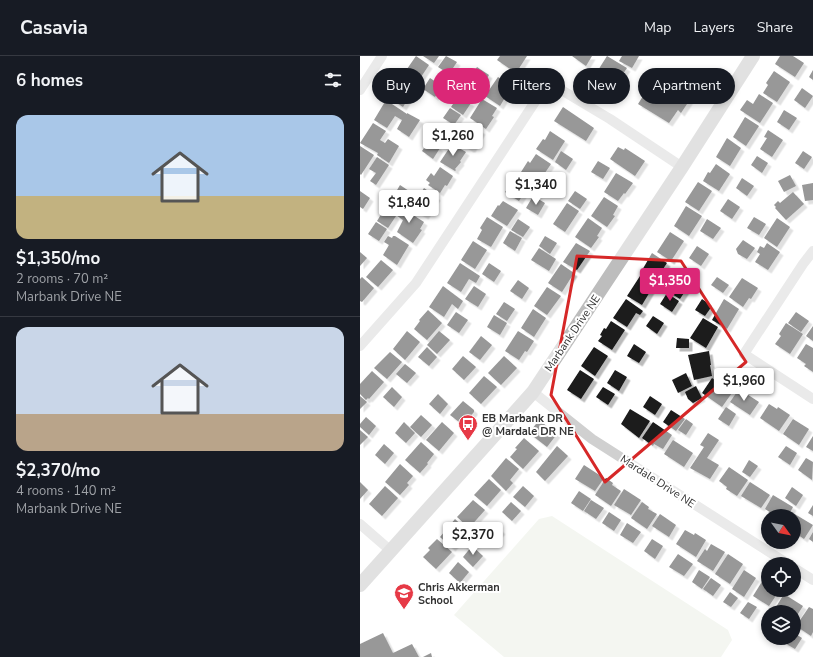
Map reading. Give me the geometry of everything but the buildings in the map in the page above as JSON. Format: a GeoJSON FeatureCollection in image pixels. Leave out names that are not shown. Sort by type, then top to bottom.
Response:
{"type":"FeatureCollection","features":[{"type":"Feature","properties":{"kind":"street"},"geometry":{"type":"LineString","coordinates":[[360,90],[382,56]]}},
{"type":"Feature","properties":{"kind":"street","name":"Marbank Drive NE"},"geometry":{"type":"LineString","coordinates":[[360,585],[533,392],[682,167],[753,56]]}},
{"type":"Feature","properties":{"kind":"street"},"geometry":{"type":"LineString","coordinates":[[360,346],[416,283],[548,82],[610,119],[682,167]]}},
{"type":"Feature","properties":{"kind":"street"},"geometry":{"type":"LineString","coordinates":[[813,251],[744,354],[813,399]]}},
{"type":"Feature","properties":{"kind":"street","name":"Mardale Drive NE"},"geometry":{"type":"LineString","coordinates":[[533,392],[592,439],[777,557]]}},
{"type":"Feature","properties":{"kind":"street"},"geometry":{"type":"LineString","coordinates":[[360,524],[391,551]]}},
{"type":"Feature","properties":{"kind":"street"},"geometry":{"type":"LineString","coordinates":[[801,572],[813,580]]}},
{"type":"Feature","properties":{"kind":"highlighted area"},"geometry":{"type":"Polygon","coordinates":[[[577,256],[681,261],[746,362],[605,482],[551,395],[577,256]]]}},
{"type":"Feature","properties":{"kind":"shaded area"},"geometry":{"type":"Polygon","coordinates":[[[552,516],[728,630],[732,640],[721,657],[504,657],[454,615],[539,519],[552,516]]]}},
{"type":"Feature","properties":{"kind":"place","name":"EB Marbank DR @ Mardale DR NE"},"geometry":{"type":"Point","coordinates":[468,441]}},
{"type":"Feature","properties":{"kind":"place","name":"Chris Akkerman School"},"geometry":{"type":"Point","coordinates":[404,610]}}]}
